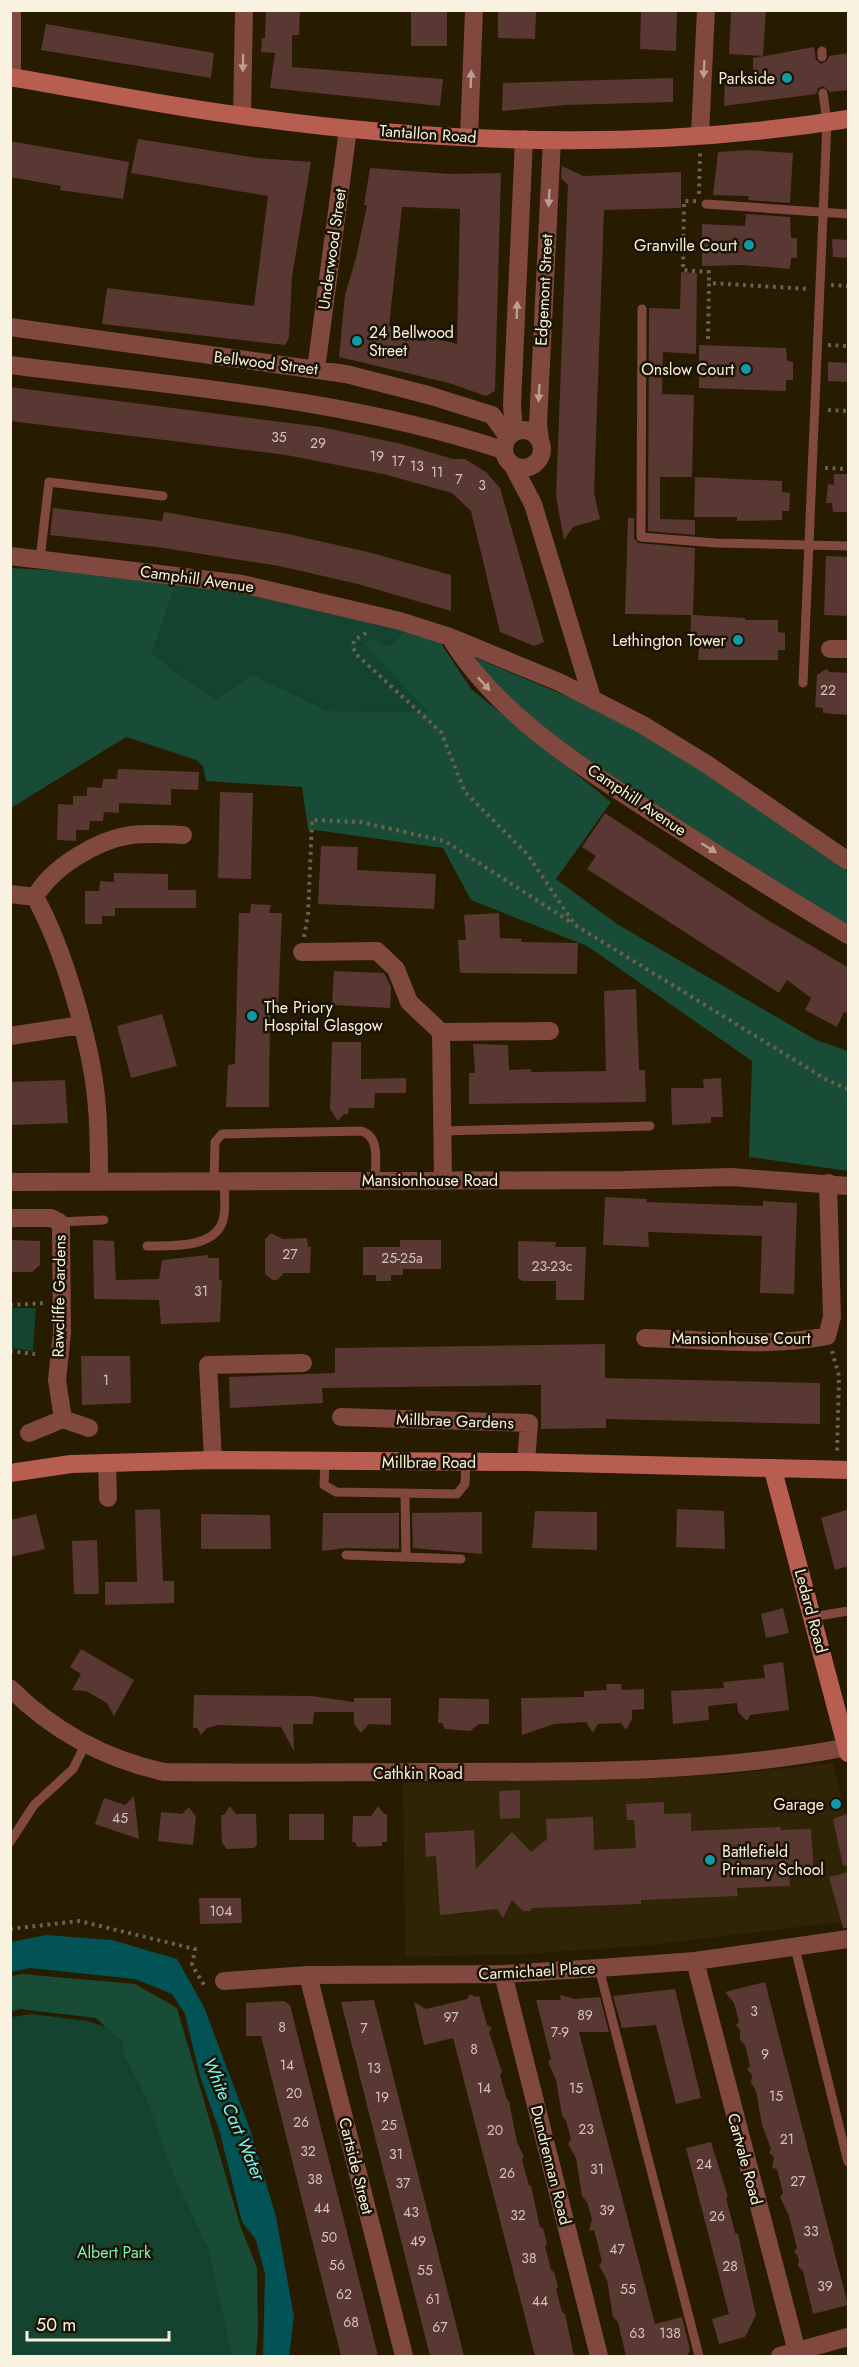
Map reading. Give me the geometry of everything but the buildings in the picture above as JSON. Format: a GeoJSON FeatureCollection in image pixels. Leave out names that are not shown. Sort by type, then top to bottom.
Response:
{"type":"FeatureCollection","features":[{"type":"Feature","properties":{"kind":"street"},"geometry":{"type":"LineString","coordinates":[[11,77],[12,10]]}},
{"type":"Feature","properties":{"kind":"street"},"geometry":{"type":"LineString","coordinates":[[242,116],[244,10]]}},
{"type":"Feature","properties":{"kind":"street"},"geometry":{"type":"LineString","coordinates":[[470,137],[474,10]]}},
{"type":"Feature","properties":{"kind":"street"},"geometry":{"type":"LineString","coordinates":[[700,134],[706,10]]}},
{"type":"Feature","properties":{"kind":"street","name":"Tantallon Road"},"geometry":{"type":"LineString","coordinates":[[11,77],[242,116],[348,129],[470,137],[552,140],[700,134],[849,118]]}},
{"type":"Feature","properties":{"kind":"street","name":"Underwood Street"},"geometry":{"type":"LineString","coordinates":[[316,369],[348,129]]}},
{"type":"Feature","properties":{"kind":"street","name":"Edgemont Street"},"geometry":{"type":"LineString","coordinates":[[508,439],[512,405],[524,139]]}},
{"type":"Feature","properties":{"kind":"street","name":"Edgemont Street"},"geometry":{"type":"LineString","coordinates":[[540,440],[538,424],[552,140]]}},
{"type":"Feature","properties":{"kind":"street","name":"Bellwood Street"},"geometry":{"type":"LineString","coordinates":[[10,327],[316,369],[396,386],[492,415],[508,439]]}},
{"type":"Feature","properties":{"kind":"street","name":"Bellwood Street"},"geometry":{"type":"LineString","coordinates":[[10,365],[311,403],[454,433],[508,439]]}},
{"type":"Feature","properties":{"kind":"street"},"geometry":{"type":"LineString","coordinates":[[533,504],[536,464],[542,453],[540,440],[527,430],[508,439],[507,462],[522,469],[536,464]]}},
{"type":"Feature","properties":{"kind":"street"},"geometry":{"type":"LineString","coordinates":[[513,466],[533,504],[592,698]]}},
{"type":"Feature","properties":{"kind":"street","name":"Camphill Avenue"},"geometry":{"type":"LineString","coordinates":[[10,556],[242,584],[400,621],[450,637],[514,662],[592,698],[699,759],[849,861]]}},
{"type":"Feature","properties":{"kind":"street","name":"Camphill Avenue"},"geometry":{"type":"LineString","coordinates":[[450,637],[484,685],[557,746],[637,802],[849,935]]}},
{"type":"Feature","properties":{"kind":"street"},"geometry":{"type":"LineString","coordinates":[[35,897],[48,879],[63,866],[117,838],[139,834],[183,835]]}},
{"type":"Feature","properties":{"kind":"street"},"geometry":{"type":"LineString","coordinates":[[10,894],[35,897]]}},
{"type":"Feature","properties":{"kind":"street"},"geometry":{"type":"LineString","coordinates":[[35,897],[54,938],[81,1025],[98,1107],[99,1181]]}},
{"type":"Feature","properties":{"kind":"street"},"geometry":{"type":"LineString","coordinates":[[302,952],[377,951],[396,969],[409,1002],[441,1032],[550,1031]]}},
{"type":"Feature","properties":{"kind":"street"},"geometry":{"type":"LineString","coordinates":[[10,1036],[81,1025]]}},
{"type":"Feature","properties":{"kind":"street"},"geometry":{"type":"LineString","coordinates":[[441,1032],[443,1180]]}},
{"type":"Feature","properties":{"kind":"street","name":"Mansionhouse Road"},"geometry":{"type":"LineString","coordinates":[[10,1182],[625,1180],[731,1177],[849,1186]]}},
{"type":"Feature","properties":{"kind":"street","name":"Mansionhouse Court"},"geometry":{"type":"LineString","coordinates":[[645,1338],[739,1341],[811,1340],[827,1336],[832,1317],[828,1183]]}},
{"type":"Feature","properties":{"kind":"street","name":"Rawcliffe Gardens"},"geometry":{"type":"LineString","coordinates":[[10,1218],[51,1218],[59,1222],[62,1228],[62,1303],[57,1380],[63,1419]]}},
{"type":"Feature","properties":{"kind":"street"},"geometry":{"type":"LineString","coordinates":[[213,1460],[208,1365],[303,1363]]}},
{"type":"Feature","properties":{"kind":"street","name":"Millbrae Gardens"},"geometry":{"type":"LineString","coordinates":[[341,1417],[529,1423],[526,1462]]}},
{"type":"Feature","properties":{"kind":"street"},"geometry":{"type":"LineString","coordinates":[[29,1433],[63,1419],[89,1428]]}},
{"type":"Feature","properties":{"kind":"street","name":"Millbrae Road"},"geometry":{"type":"LineString","coordinates":[[10,1473],[70,1464],[213,1460],[526,1462],[843,1470]]}},
{"type":"Feature","properties":{"kind":"street"},"geometry":{"type":"LineString","coordinates":[[107,1463],[108,1498]]}},
{"type":"Feature","properties":{"kind":"street","name":"Ledard Road"},"geometry":{"type":"LineString","coordinates":[[773,1470],[848,1749]]}},
{"type":"Feature","properties":{"kind":"street","name":"Cathkin Road"},"geometry":{"type":"LineString","coordinates":[[10,1688],[51,1724],[85,1745],[134,1765],[164,1772],[287,1774],[531,1772],[668,1768],[848,1749]]}},
{"type":"Feature","properties":{"kind":"street","name":"Carmichael Place"},"geometry":{"type":"LineString","coordinates":[[224,1981],[308,1975],[503,1974],[599,1968],[695,1961],[849,1939]]}},
{"type":"Feature","properties":{"kind":"street","name":"Cartvale Road"},"geometry":{"type":"LineString","coordinates":[[695,1961],[792,2355]]}},
{"type":"Feature","properties":{"kind":"street","name":"Dundrennan Road"},"geometry":{"type":"LineString","coordinates":[[503,1974],[599,2356]]}},
{"type":"Feature","properties":{"kind":"street","name":"Cartside Street"},"geometry":{"type":"LineString","coordinates":[[308,1975],[404,2356]]}},
{"type":"Feature","properties":{"kind":"street"},"geometry":{"type":"LineString","coordinates":[[792,2355],[849,2337]]}},
{"type":"Feature","properties":{"kind":"lane"},"geometry":{"type":"LineString","coordinates":[[803,683],[807,545],[827,122],[823,93]]}},
{"type":"Feature","properties":{"kind":"lane"},"geometry":{"type":"LineString","coordinates":[[706,204],[849,214]]}},
{"type":"Feature","properties":{"kind":"lane"},"geometry":{"type":"LineString","coordinates":[[642,309],[641,537],[849,546]]}},
{"type":"Feature","properties":{"kind":"lane"},"geometry":{"type":"LineString","coordinates":[[40,559],[49,482],[163,496]]}},
{"type":"Feature","properties":{"kind":"lane"},"geometry":{"type":"LineString","coordinates":[[442,1131],[650,1126]]}},
{"type":"Feature","properties":{"kind":"lane"},"geometry":{"type":"LineString","coordinates":[[147,1246],[188,1246],[212,1235],[224,1218],[215,1142],[222,1134],[365,1132],[374,1142],[375,1180]]}},
{"type":"Feature","properties":{"kind":"lane"},"geometry":{"type":"LineString","coordinates":[[59,1222],[104,1220]]}},
{"type":"Feature","properties":{"kind":"lane"},"geometry":{"type":"LineString","coordinates":[[324,1461],[324,1485],[336,1492],[458,1494],[465,1484],[466,1462]]}},
{"type":"Feature","properties":{"kind":"lane"},"geometry":{"type":"LineString","coordinates":[[405,1493],[406,1556]]}},
{"type":"Feature","properties":{"kind":"lane"},"geometry":{"type":"LineString","coordinates":[[345,1555],[461,1559]]}},
{"type":"Feature","properties":{"kind":"lane"},"geometry":{"type":"LineString","coordinates":[[812,1617],[849,1611]]}},
{"type":"Feature","properties":{"kind":"lane"},"geometry":{"type":"LineString","coordinates":[[10,1842],[34,1806],[72,1769],[85,1745]]}},
{"type":"Feature","properties":{"kind":"lane"},"geometry":{"type":"LineString","coordinates":[[795,1948],[849,2162]]}},
{"type":"Feature","properties":{"kind":"lane"},"geometry":{"type":"LineString","coordinates":[[599,1968],[699,2356]]}},
{"type":"Feature","properties":{"kind":"path"},"geometry":{"type":"LineString","coordinates":[[702,272],[709,272],[708,339]]}},
{"type":"Feature","properties":{"kind":"path"},"geometry":{"type":"LineString","coordinates":[[709,283],[818,290]]}},
{"type":"Feature","properties":{"kind":"path"},"geometry":{"type":"LineString","coordinates":[[813,409],[849,411]]}},
{"type":"Feature","properties":{"kind":"path"},"geometry":{"type":"LineString","coordinates":[[811,466],[849,469]]}},
{"type":"Feature","properties":{"kind":"path"},"geometry":{"type":"LineString","coordinates":[[371,632],[362,634],[354,640],[353,648],[357,655],[441,732],[465,792],[528,855],[575,925]]}},
{"type":"Feature","properties":{"kind":"path"},"geometry":{"type":"LineString","coordinates":[[302,952],[308,915],[312,820],[360,822],[445,841],[575,925],[827,1080],[849,1089]]}},
{"type":"Feature","properties":{"kind":"path"},"geometry":{"type":"LineString","coordinates":[[10,1305],[62,1303]]}},
{"type":"Feature","properties":{"kind":"path"},"geometry":{"type":"LineString","coordinates":[[827,1336],[839,1376],[843,1470]]}},
{"type":"Feature","properties":{"kind":"path"},"geometry":{"type":"LineString","coordinates":[[10,1351],[35,1354]]}},
{"type":"Feature","properties":{"kind":"path"},"geometry":{"type":"LineString","coordinates":[[10,1929],[79,1922],[195,1949],[192,1965],[204,1985],[224,1981]]}},
{"type":"Feature","properties":{"kind":"shaded area"},"geometry":{"type":"Polygon","coordinates":[[[833,1763],[848,1822],[848,1921],[653,1945],[527,1954],[405,1957],[403,1783],[662,1778],[833,1763]]]}},
{"type":"Feature","properties":{"kind":"green space"},"geometry":{"type":"Polygon","coordinates":[[[11,568],[178,578],[152,654],[215,700],[253,675],[329,711],[429,712],[365,644],[372,638],[388,646],[406,631],[440,642],[471,689],[611,802],[556,879],[617,924],[816,1040],[848,1051],[848,1171],[749,1157],[752,1061],[587,946],[471,900],[443,848],[308,829],[302,787],[206,781],[203,766],[196,760],[126,737],[11,808],[11,568]]]}},
{"type":"Feature","properties":{"kind":"green space"},"geometry":{"type":"Polygon","coordinates":[[[178,578],[406,631],[388,646],[372,638],[430,712],[329,711],[253,675],[215,700],[152,654],[178,578]]]}},
{"type":"Feature","properties":{"kind":"green space"},"geometry":{"type":"Polygon","coordinates":[[[476,658],[576,700],[673,750],[848,872],[848,928],[617,780],[542,727],[489,683],[476,658]]]}},
{"type":"Feature","properties":{"kind":"green space"},"geometry":{"type":"Polygon","coordinates":[[[11,1308],[36,1308],[33,1351],[11,1348],[11,1308]]]}},
{"type":"Feature","properties":{"kind":"green space"},"geometry":{"type":"Polygon","coordinates":[[[22,1974],[135,1984],[177,2008],[240,2225],[257,2268],[256,2356],[232,2356],[209,2250],[175,2178],[146,2098],[125,2057],[123,2043],[96,2018],[20,2009],[11,2012],[11,1976],[22,1974]]]}},
{"type":"Feature","properties":{"kind":"green space","name":"Albert Park"},"geometry":{"type":"Polygon","coordinates":[[[32,2014],[87,2021],[131,2035],[172,2138],[244,2356],[11,2356],[11,2017],[32,2014]]]}},
{"type":"Feature","properties":{"kind":"water","name":"White Cart Water"},"geometry":{"type":"Polygon","coordinates":[[[46,1935],[112,1940],[177,1959],[204,2007],[251,2132],[276,2217],[294,2317],[289,2356],[263,2356],[265,2274],[256,2240],[242,2222],[220,2133],[200,2076],[185,2014],[172,1994],[135,1979],[30,1968],[11,1972],[11,1942],[46,1935]]]}},
{"type":"Feature","properties":{"kind":"place","name":"Parkside"},"geometry":{"type":"Point","coordinates":[787,78]}},
{"type":"Feature","properties":{"kind":"place","name":"Granville Court"},"geometry":{"type":"Point","coordinates":[749,245]}},
{"type":"Feature","properties":{"kind":"place","name":"24 Bellwood Street"},"geometry":{"type":"Point","coordinates":[357,341]}},
{"type":"Feature","properties":{"kind":"place","name":"Onslow Court"},"geometry":{"type":"Point","coordinates":[746,369]}},
{"type":"Feature","properties":{"kind":"place","name":"Lethington Tower"},"geometry":{"type":"Point","coordinates":[738,640]}},
{"type":"Feature","properties":{"kind":"place","name":"The Priory Hospital Glasgow"},"geometry":{"type":"Point","coordinates":[252,1016]}},
{"type":"Feature","properties":{"kind":"place","name":"Garage"},"geometry":{"type":"Point","coordinates":[836,1804]}},
{"type":"Feature","properties":{"kind":"place","name":"Battlefield Primary School"},"geometry":{"type":"Point","coordinates":[710,1860]}}]}
